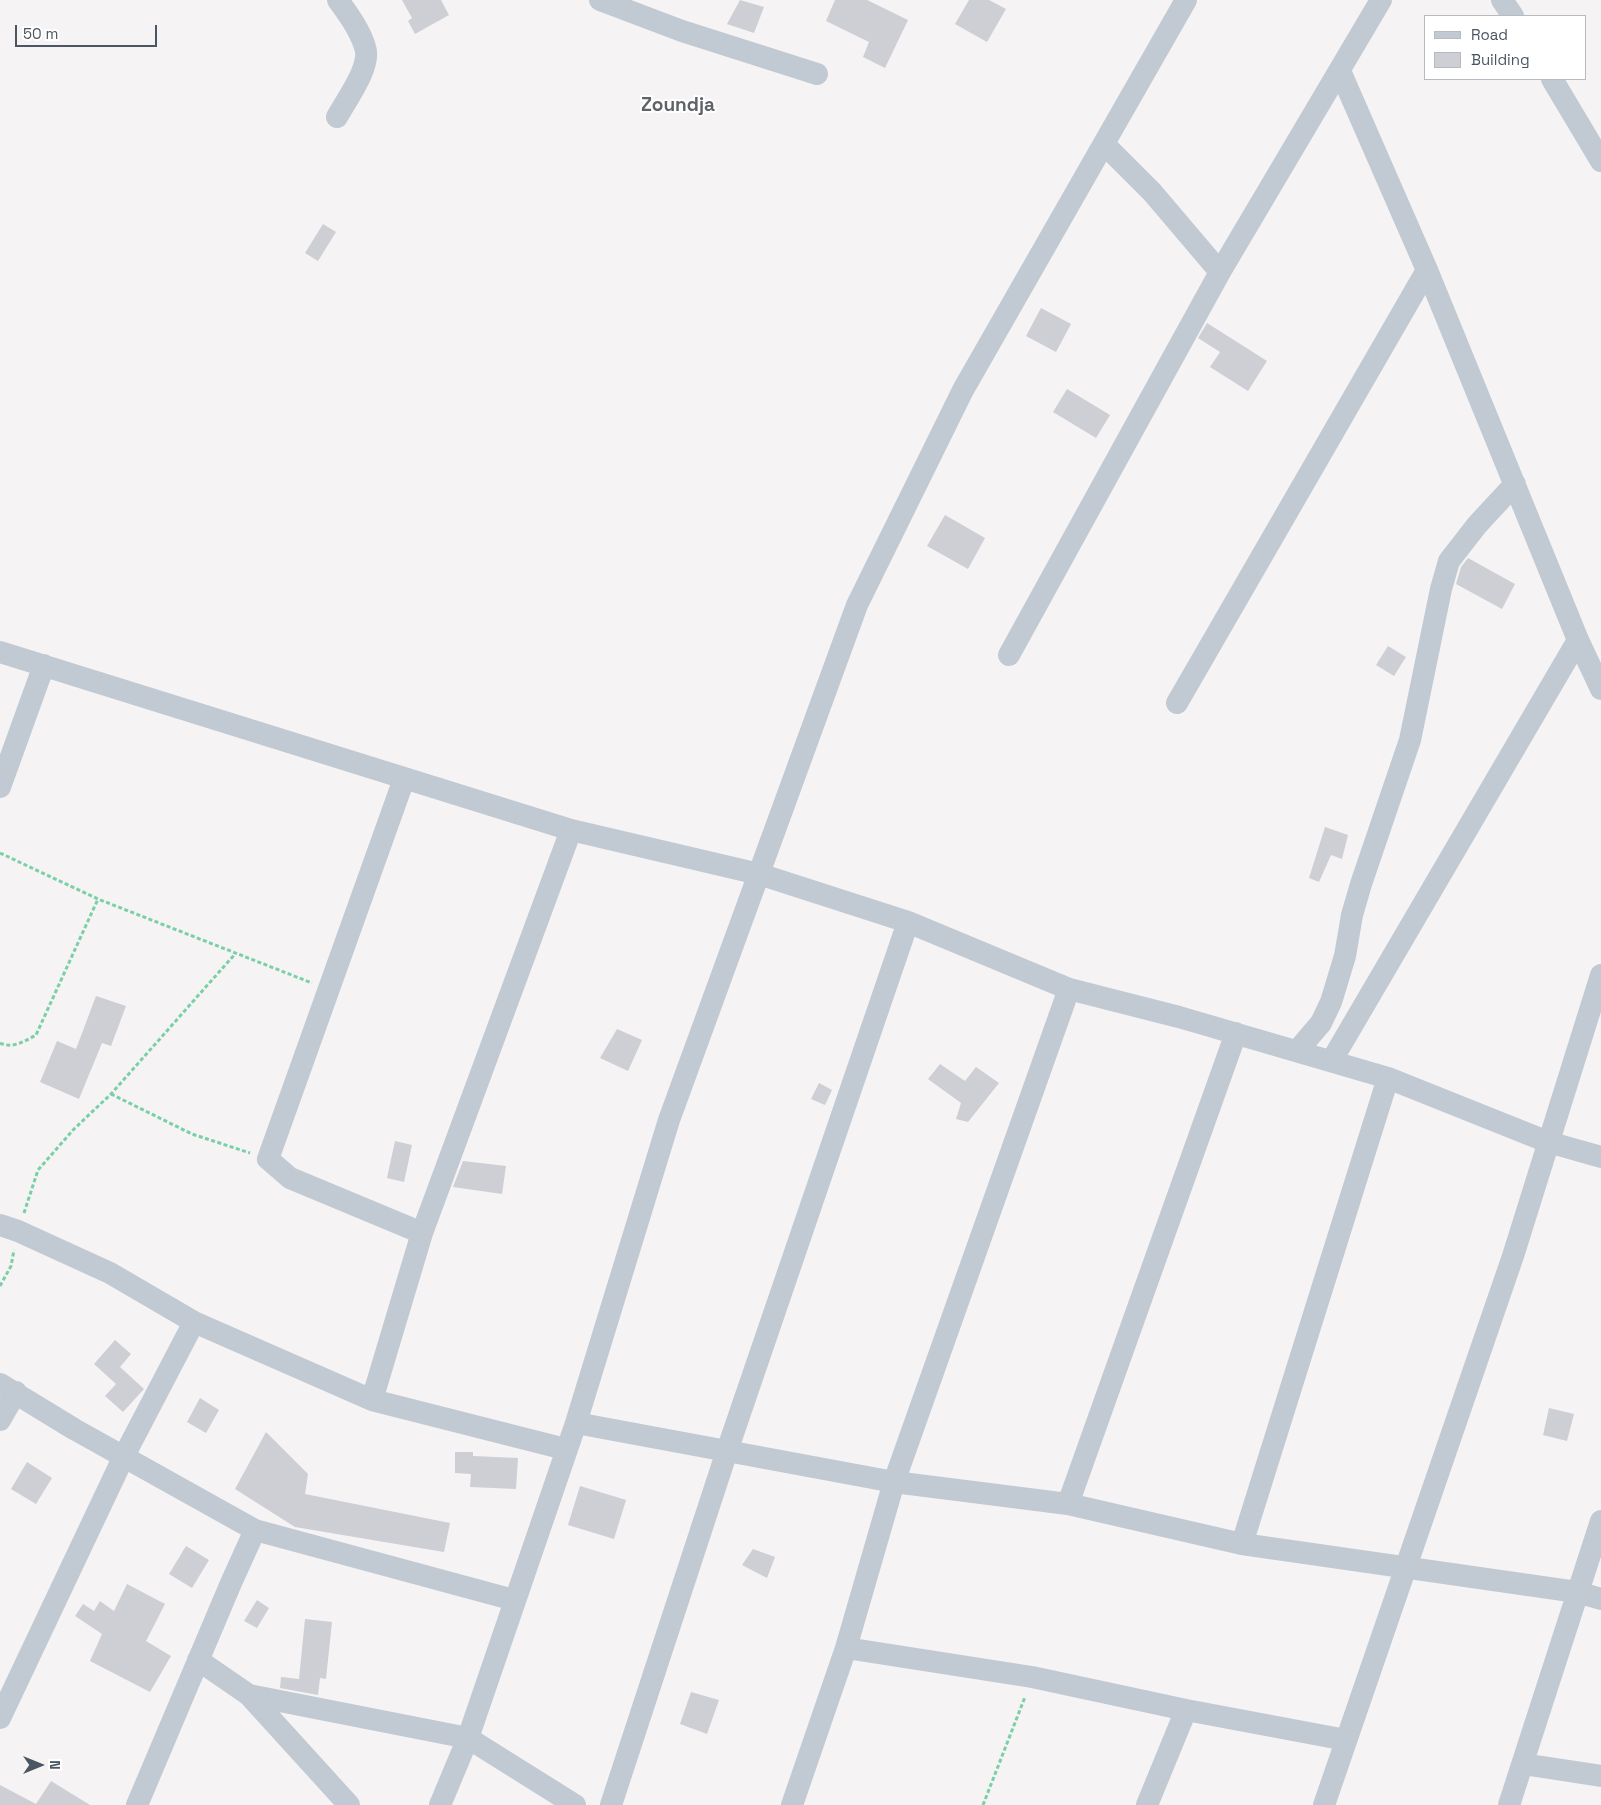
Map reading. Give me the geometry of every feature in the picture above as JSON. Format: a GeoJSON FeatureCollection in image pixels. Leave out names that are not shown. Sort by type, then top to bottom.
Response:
{"type":"FeatureCollection","features":[{"type":"Feature","properties":{"kind":"street"},"geometry":{"type":"LineString","coordinates":[[337,116],[364,66],[366,48],[352,21],[338,0]]}},
{"type":"Feature","properties":{"kind":"street"},"geometry":{"type":"LineString","coordinates":[[600,0],[682,31],[817,74]]}},
{"type":"Feature","properties":{"kind":"street"},"geometry":{"type":"LineString","coordinates":[[440,1805],[468,1738],[565,1449],[576,1423],[669,1120],[857,606],[963,390],[1105,145],[1186,0]]}},
{"type":"Feature","properties":{"kind":"street"},"geometry":{"type":"LineString","coordinates":[[1009,655],[1220,272],[1381,0]]}},
{"type":"Feature","properties":{"kind":"street"},"geometry":{"type":"LineString","coordinates":[[1340,71],[1427,270],[1578,640],[1601,689]]}},
{"type":"Feature","properties":{"kind":"street"},"geometry":{"type":"LineString","coordinates":[[1553,80],[1599,150]]}},
{"type":"Feature","properties":{"kind":"street"},"geometry":{"type":"LineString","coordinates":[[1105,145],[1152,192],[1220,272]]}},
{"type":"Feature","properties":{"kind":"street"},"geometry":{"type":"LineString","coordinates":[[1177,703],[1427,270]]}},
{"type":"Feature","properties":{"kind":"street"},"geometry":{"type":"LineString","coordinates":[[1298,1050],[1321,1022],[1331,1002],[1346,956],[1352,915],[1361,884],[1410,740],[1447,567],[1477,525],[1515,484]]}},
{"type":"Feature","properties":{"kind":"street"},"geometry":{"type":"LineString","coordinates":[[1332,1060],[1578,640]]}},
{"type":"Feature","properties":{"kind":"street"},"geometry":{"type":"LineString","coordinates":[[0,652],[404,780],[571,830],[759,874],[908,922],[1070,989],[1332,1060],[1388,1078],[1548,1142],[1601,1157]]}},
{"type":"Feature","properties":{"kind":"street"},"geometry":{"type":"LineString","coordinates":[[0,787],[44,666]]}},
{"type":"Feature","properties":{"kind":"street"},"geometry":{"type":"LineString","coordinates":[[404,780],[268,1159],[290,1178],[422,1233]]}},
{"type":"Feature","properties":{"kind":"street"},"geometry":{"type":"LineString","coordinates":[[372,1400],[422,1233],[571,830]]}},
{"type":"Feature","properties":{"kind":"street"},"geometry":{"type":"LineString","coordinates":[[611,1805],[727,1451],[908,922]]}},
{"type":"Feature","properties":{"kind":"street"},"geometry":{"type":"LineString","coordinates":[[1324,1805],[1513,1256],[1601,975]]}},
{"type":"Feature","properties":{"kind":"street"},"geometry":{"type":"LineString","coordinates":[[792,1805],[846,1648],[894,1482],[1070,989]]}},
{"type":"Feature","properties":{"kind":"street"},"geometry":{"type":"LineString","coordinates":[[1068,1504],[1236,1033]]}},
{"type":"Feature","properties":{"kind":"street"},"geometry":{"type":"LineString","coordinates":[[1242,1544],[1388,1078]]}},
{"type":"Feature","properties":{"kind":"street"},"geometry":{"type":"LineString","coordinates":[[9,1228],[110,1274],[194,1322],[372,1400],[565,1449]]}},
{"type":"Feature","properties":{"kind":"street"},"geometry":{"type":"LineString","coordinates":[[0,1718],[124,1456],[194,1322]]}},
{"type":"Feature","properties":{"kind":"street"},"geometry":{"type":"LineString","coordinates":[[0,1420],[8,1388],[74,1429],[255,1530],[514,1600]]}},
{"type":"Feature","properties":{"kind":"street"},"geometry":{"type":"LineString","coordinates":[[576,1423],[894,1482],[1068,1504],[1242,1544],[1327,1558],[1406,1566],[1577,1592],[1601,1598]]}},
{"type":"Feature","properties":{"kind":"street"},"geometry":{"type":"LineString","coordinates":[[1509,1805],[1601,1521]]}},
{"type":"Feature","properties":{"kind":"street"},"geometry":{"type":"LineString","coordinates":[[137,1805],[255,1530]]}},
{"type":"Feature","properties":{"kind":"street"},"geometry":{"type":"LineString","coordinates":[[846,1648],[1032,1677],[1186,1710],[1346,1740]]}},
{"type":"Feature","properties":{"kind":"street"},"geometry":{"type":"LineString","coordinates":[[198,1660],[249,1695],[349,1805]]}},
{"type":"Feature","properties":{"kind":"street"},"geometry":{"type":"LineString","coordinates":[[249,1695],[468,1738],[575,1805]]}},
{"type":"Feature","properties":{"kind":"street"},"geometry":{"type":"LineString","coordinates":[[1147,1805],[1186,1710]]}},
{"type":"Feature","properties":{"kind":"street"},"geometry":{"type":"LineString","coordinates":[[1523,1764],[1601,1776]]}},
{"type":"Feature","properties":{"kind":"path"},"geometry":{"type":"LineString","coordinates":[[0,853],[98,899],[328,989]]}},
{"type":"Feature","properties":{"kind":"path"},"geometry":{"type":"LineString","coordinates":[[0,1043],[4,1045],[22,1044],[36,1035],[98,899]]}},
{"type":"Feature","properties":{"kind":"path"},"geometry":{"type":"LineString","coordinates":[[0,1286],[11,1266],[9,1228],[38,1170],[74,1129],[111,1094],[235,954]]}},
{"type":"Feature","properties":{"kind":"path"},"geometry":{"type":"LineString","coordinates":[[111,1094],[192,1134],[268,1159]]}},
{"type":"Feature","properties":{"kind":"path"},"geometry":{"type":"LineString","coordinates":[[983,1805],[1032,1677]]}},
{"type":"Feature","properties":{"kind":"building"},"geometry":{"type":"Polygon","coordinates":[[[402,0],[441,0],[449,15],[415,34],[408,21],[412,18],[402,0]]]}},
{"type":"Feature","properties":{"kind":"building"},"geometry":{"type":"Polygon","coordinates":[[[740,0],[764,7],[754,33],[727,24],[740,0]]]}},
{"type":"Feature","properties":{"kind":"building"},"geometry":{"type":"Polygon","coordinates":[[[835,0],[867,0],[908,20],[885,68],[863,57],[869,42],[826,21],[835,0]]]}},
{"type":"Feature","properties":{"kind":"building"},"geometry":{"type":"Polygon","coordinates":[[[969,0],[989,0],[1006,9],[987,42],[955,24],[969,0]]]}},
{"type":"Feature","properties":{"kind":"building"},"geometry":{"type":"Polygon","coordinates":[[[323,224],[336,232],[318,261],[305,253],[323,224]]]}},
{"type":"Feature","properties":{"kind":"building"},"geometry":{"type":"Polygon","coordinates":[[[1041,308],[1071,324],[1056,352],[1026,336],[1041,308]]]}},
{"type":"Feature","properties":{"kind":"building"},"geometry":{"type":"Polygon","coordinates":[[[1207,323],[1267,361],[1248,391],[1210,367],[1220,352],[1198,338],[1207,323]]]}},
{"type":"Feature","properties":{"kind":"building"},"geometry":{"type":"Polygon","coordinates":[[[1067,389],[1110,415],[1096,438],[1053,412],[1067,389]]]}},
{"type":"Feature","properties":{"kind":"building"},"geometry":{"type":"Polygon","coordinates":[[[945,515],[985,538],[968,569],[927,546],[945,515]]]}},
{"type":"Feature","properties":{"kind":"building"},"geometry":{"type":"Polygon","coordinates":[[[1468,558],[1515,584],[1502,609],[1456,584],[1461,567],[1468,558]]]}},
{"type":"Feature","properties":{"kind":"building"},"geometry":{"type":"Polygon","coordinates":[[[1388,646],[1406,657],[1394,676],[1376,665],[1388,646]]]}},
{"type":"Feature","properties":{"kind":"building"},"geometry":{"type":"Polygon","coordinates":[[[1325,827],[1348,835],[1342,859],[1331,855],[1319,882],[1309,878],[1325,827]]]}},
{"type":"Feature","properties":{"kind":"building"},"geometry":{"type":"Polygon","coordinates":[[[96,996],[126,1006],[111,1046],[102,1043],[79,1099],[40,1082],[57,1041],[76,1049],[96,996]]]}},
{"type":"Feature","properties":{"kind":"building"},"geometry":{"type":"Polygon","coordinates":[[[617,1029],[642,1040],[628,1071],[600,1058],[617,1029]]]}},
{"type":"Feature","properties":{"kind":"building"},"geometry":{"type":"Polygon","coordinates":[[[940,1064],[965,1081],[976,1067],[999,1083],[968,1122],[956,1119],[961,1103],[928,1079],[940,1064]]]}},
{"type":"Feature","properties":{"kind":"building"},"geometry":{"type":"Polygon","coordinates":[[[819,1083],[832,1090],[825,1105],[811,1099],[819,1083]]]}},
{"type":"Feature","properties":{"kind":"building"},"geometry":{"type":"Polygon","coordinates":[[[395,1141],[412,1145],[404,1182],[387,1178],[395,1141]]]}},
{"type":"Feature","properties":{"kind":"building"},"geometry":{"type":"Polygon","coordinates":[[[463,1161],[506,1166],[502,1194],[453,1187],[463,1161]]]}},
{"type":"Feature","properties":{"kind":"building"},"geometry":{"type":"Polygon","coordinates":[[[115,1340],[131,1354],[120,1367],[144,1389],[123,1412],[105,1396],[116,1384],[94,1364],[115,1340]]]}},
{"type":"Feature","properties":{"kind":"building"},"geometry":{"type":"Polygon","coordinates":[[[200,1398],[219,1410],[206,1433],[187,1422],[200,1398]]]}},
{"type":"Feature","properties":{"kind":"building"},"geometry":{"type":"Polygon","coordinates":[[[1549,1408],[1574,1414],[1567,1441],[1543,1435],[1549,1408]]]}},
{"type":"Feature","properties":{"kind":"building"},"geometry":{"type":"Polygon","coordinates":[[[266,1432],[308,1474],[305,1494],[450,1523],[444,1552],[295,1527],[235,1489],[266,1432]]]}},
{"type":"Feature","properties":{"kind":"building"},"geometry":{"type":"Polygon","coordinates":[[[455,1452],[473,1452],[473,1456],[518,1458],[516,1489],[470,1487],[471,1474],[455,1473],[455,1452]]]}},
{"type":"Feature","properties":{"kind":"building"},"geometry":{"type":"Polygon","coordinates":[[[27,1462],[52,1478],[36,1504],[11,1489],[27,1462]]]}},
{"type":"Feature","properties":{"kind":"building"},"geometry":{"type":"Polygon","coordinates":[[[580,1486],[626,1500],[614,1539],[568,1525],[580,1486]]]}},
{"type":"Feature","properties":{"kind":"building"},"geometry":{"type":"Polygon","coordinates":[[[186,1546],[209,1560],[192,1588],[169,1574],[186,1546]]]}},
{"type":"Feature","properties":{"kind":"building"},"geometry":{"type":"Polygon","coordinates":[[[753,1549],[775,1557],[767,1578],[742,1565],[753,1549]]]}},
{"type":"Feature","properties":{"kind":"building"},"geometry":{"type":"Polygon","coordinates":[[[127,1584],[165,1604],[146,1641],[171,1656],[150,1692],[90,1661],[102,1634],[75,1616],[83,1604],[94,1611],[100,1601],[114,1611],[127,1584]]]}},
{"type":"Feature","properties":{"kind":"building"},"geometry":{"type":"Polygon","coordinates":[[[257,1600],[269,1608],[257,1628],[244,1621],[257,1600]]]}},
{"type":"Feature","properties":{"kind":"building"},"geometry":{"type":"Polygon","coordinates":[[[305,1619],[332,1622],[326,1679],[320,1678],[318,1695],[280,1688],[281,1677],[299,1679],[305,1619]]]}},
{"type":"Feature","properties":{"kind":"building"},"geometry":{"type":"Polygon","coordinates":[[[691,1692],[719,1700],[707,1734],[680,1724],[691,1692]]]}},
{"type":"Feature","properties":{"kind":"building"},"geometry":{"type":"Polygon","coordinates":[[[51,1781],[90,1805],[0,1805],[0,1785],[36,1804],[51,1781]]]}},
{"type":"Feature","properties":{"kind":"district","name":"Zoundja"},"geometry":{"type":"Point","coordinates":[678,106]}}]}
